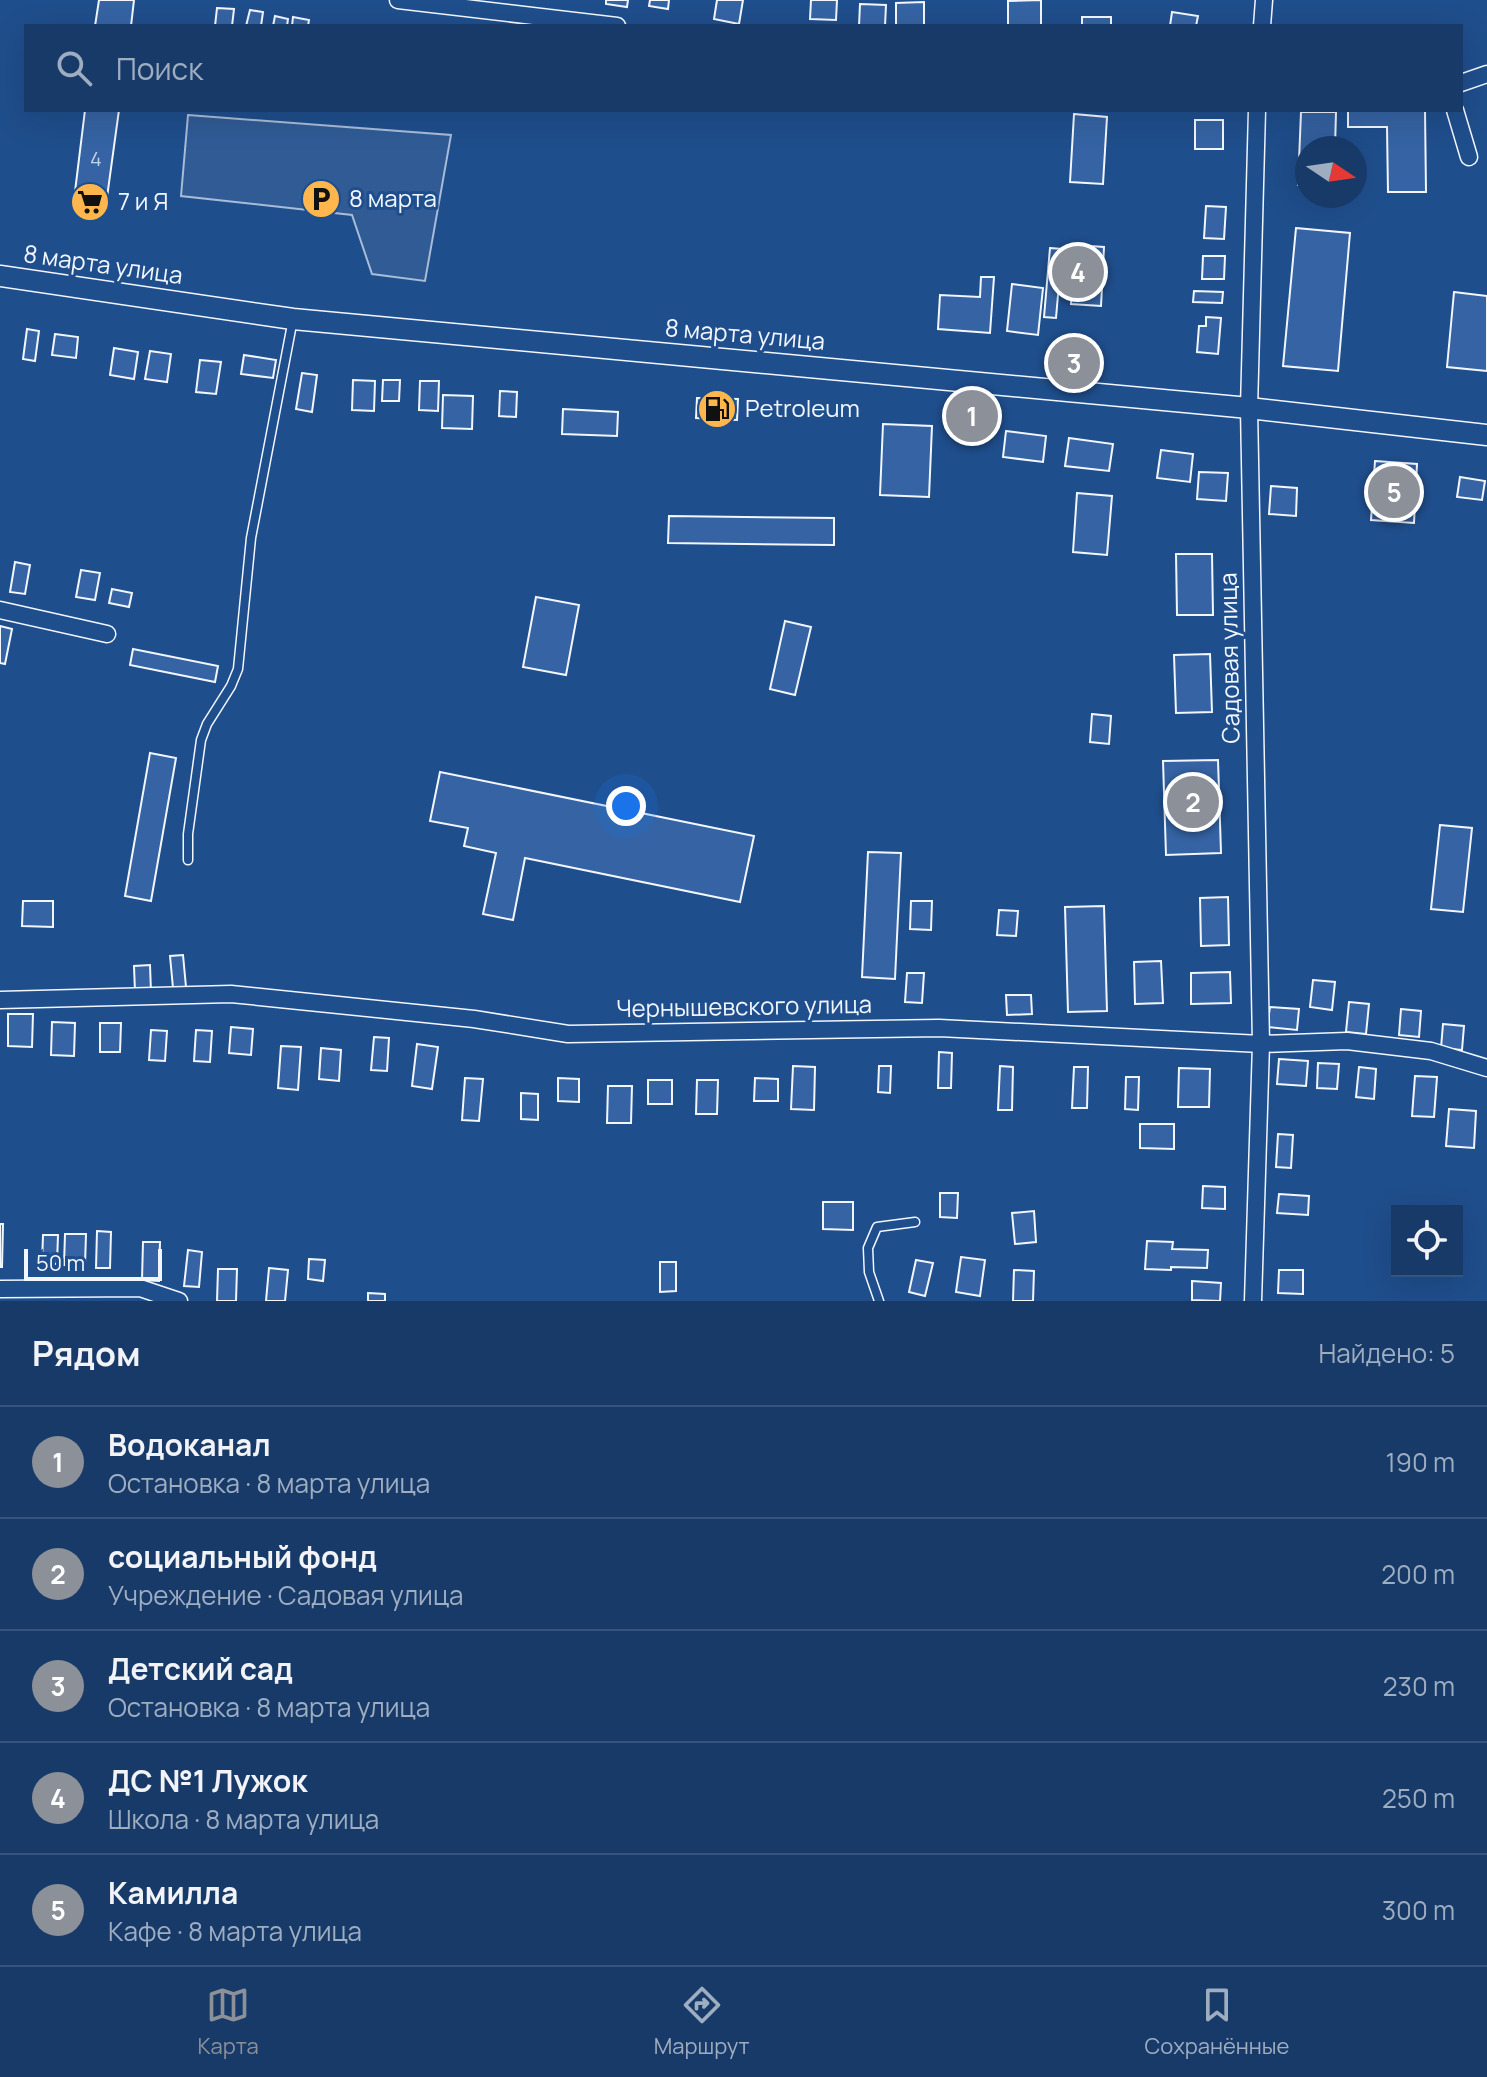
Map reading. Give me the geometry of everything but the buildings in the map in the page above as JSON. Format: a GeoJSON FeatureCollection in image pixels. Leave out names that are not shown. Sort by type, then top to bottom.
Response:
{"type":"FeatureCollection","features":[{"type":"Feature","properties":{"kind":"street"},"geometry":{"type":"LineString","coordinates":[[398,0],[600,24]]}},
{"type":"Feature","properties":{"kind":"street"},"geometry":{"type":"LineString","coordinates":[[1262,24],[1264,0]]}},
{"type":"Feature","properties":{"kind":"street"},"geometry":{"type":"LineString","coordinates":[[1463,82],[1487,74]]}},
{"type":"Feature","properties":{"kind":"street","name":"Садовая улица"},"geometry":{"type":"LineString","coordinates":[[1253,1301],[1261,1044],[1249,408],[1257,112]]}},
{"type":"Feature","properties":{"kind":"street"},"geometry":{"type":"LineString","coordinates":[[1456,112],[1469,157]]}},
{"type":"Feature","properties":{"kind":"street","name":"8 марта улица"},"geometry":{"type":"LineString","coordinates":[[0,276],[293,319],[1249,408],[1487,435]]}},
{"type":"Feature","properties":{"kind":"street"},"geometry":{"type":"LineString","coordinates":[[0,610],[107,634]]}},
{"type":"Feature","properties":{"kind":"street","name":"Чернышевского улица"},"geometry":{"type":"LineString","coordinates":[[0,1000],[231,994],[474,1019],[568,1034],[939,1028],[1261,1044],[1347,1041],[1431,1051],[1487,1068]]}},
{"type":"Feature","properties":{"kind":"street"},"geometry":{"type":"LineString","coordinates":[[0,1289],[140,1288],[179,1301]]}},
{"type":"Feature","properties":{"kind":"lane"},"geometry":{"type":"LineString","coordinates":[[188,860],[188,834],[201,740],[238,669],[251,538],[293,319]]}},
{"type":"Feature","properties":{"kind":"lane"},"geometry":{"type":"LineString","coordinates":[[879,1301],[869,1272],[868,1248],[877,1227],[915,1222]]}},
{"type":"Feature","properties":{"kind":"shaded area","name":"8 марта"},"geometry":{"type":"Polygon","coordinates":[[[188,115],[451,135],[425,281],[372,274],[352,215],[181,196],[188,115]]]}},
{"type":"Feature","properties":{"kind":"place","name":"8 марта"},"geometry":{"type":"Point","coordinates":[321,199]}},
{"type":"Feature","properties":{"kind":"place","name":"7 и Я"},"geometry":{"type":"Point","coordinates":[90,202]}},
{"type":"Feature","properties":{"kind":"place","name":"ДС №1 Лужок"},"geometry":{"type":"Point","coordinates":[1078,272]}},
{"type":"Feature","properties":{"kind":"place","name":"Детский сад"},"geometry":{"type":"Point","coordinates":[1074,363]}},
{"type":"Feature","properties":{"kind":"place","name":"Petroleum"},"geometry":{"type":"Point","coordinates":[717,409]}},
{"type":"Feature","properties":{"kind":"place","name":"Водоканал"},"geometry":{"type":"Point","coordinates":[972,416]}},
{"type":"Feature","properties":{"kind":"place","name":"Камилла"},"geometry":{"type":"Point","coordinates":[1394,492]}},
{"type":"Feature","properties":{"kind":"place","name":"социальный фонд"},"geometry":{"type":"Point","coordinates":[1193,802]}}]}
